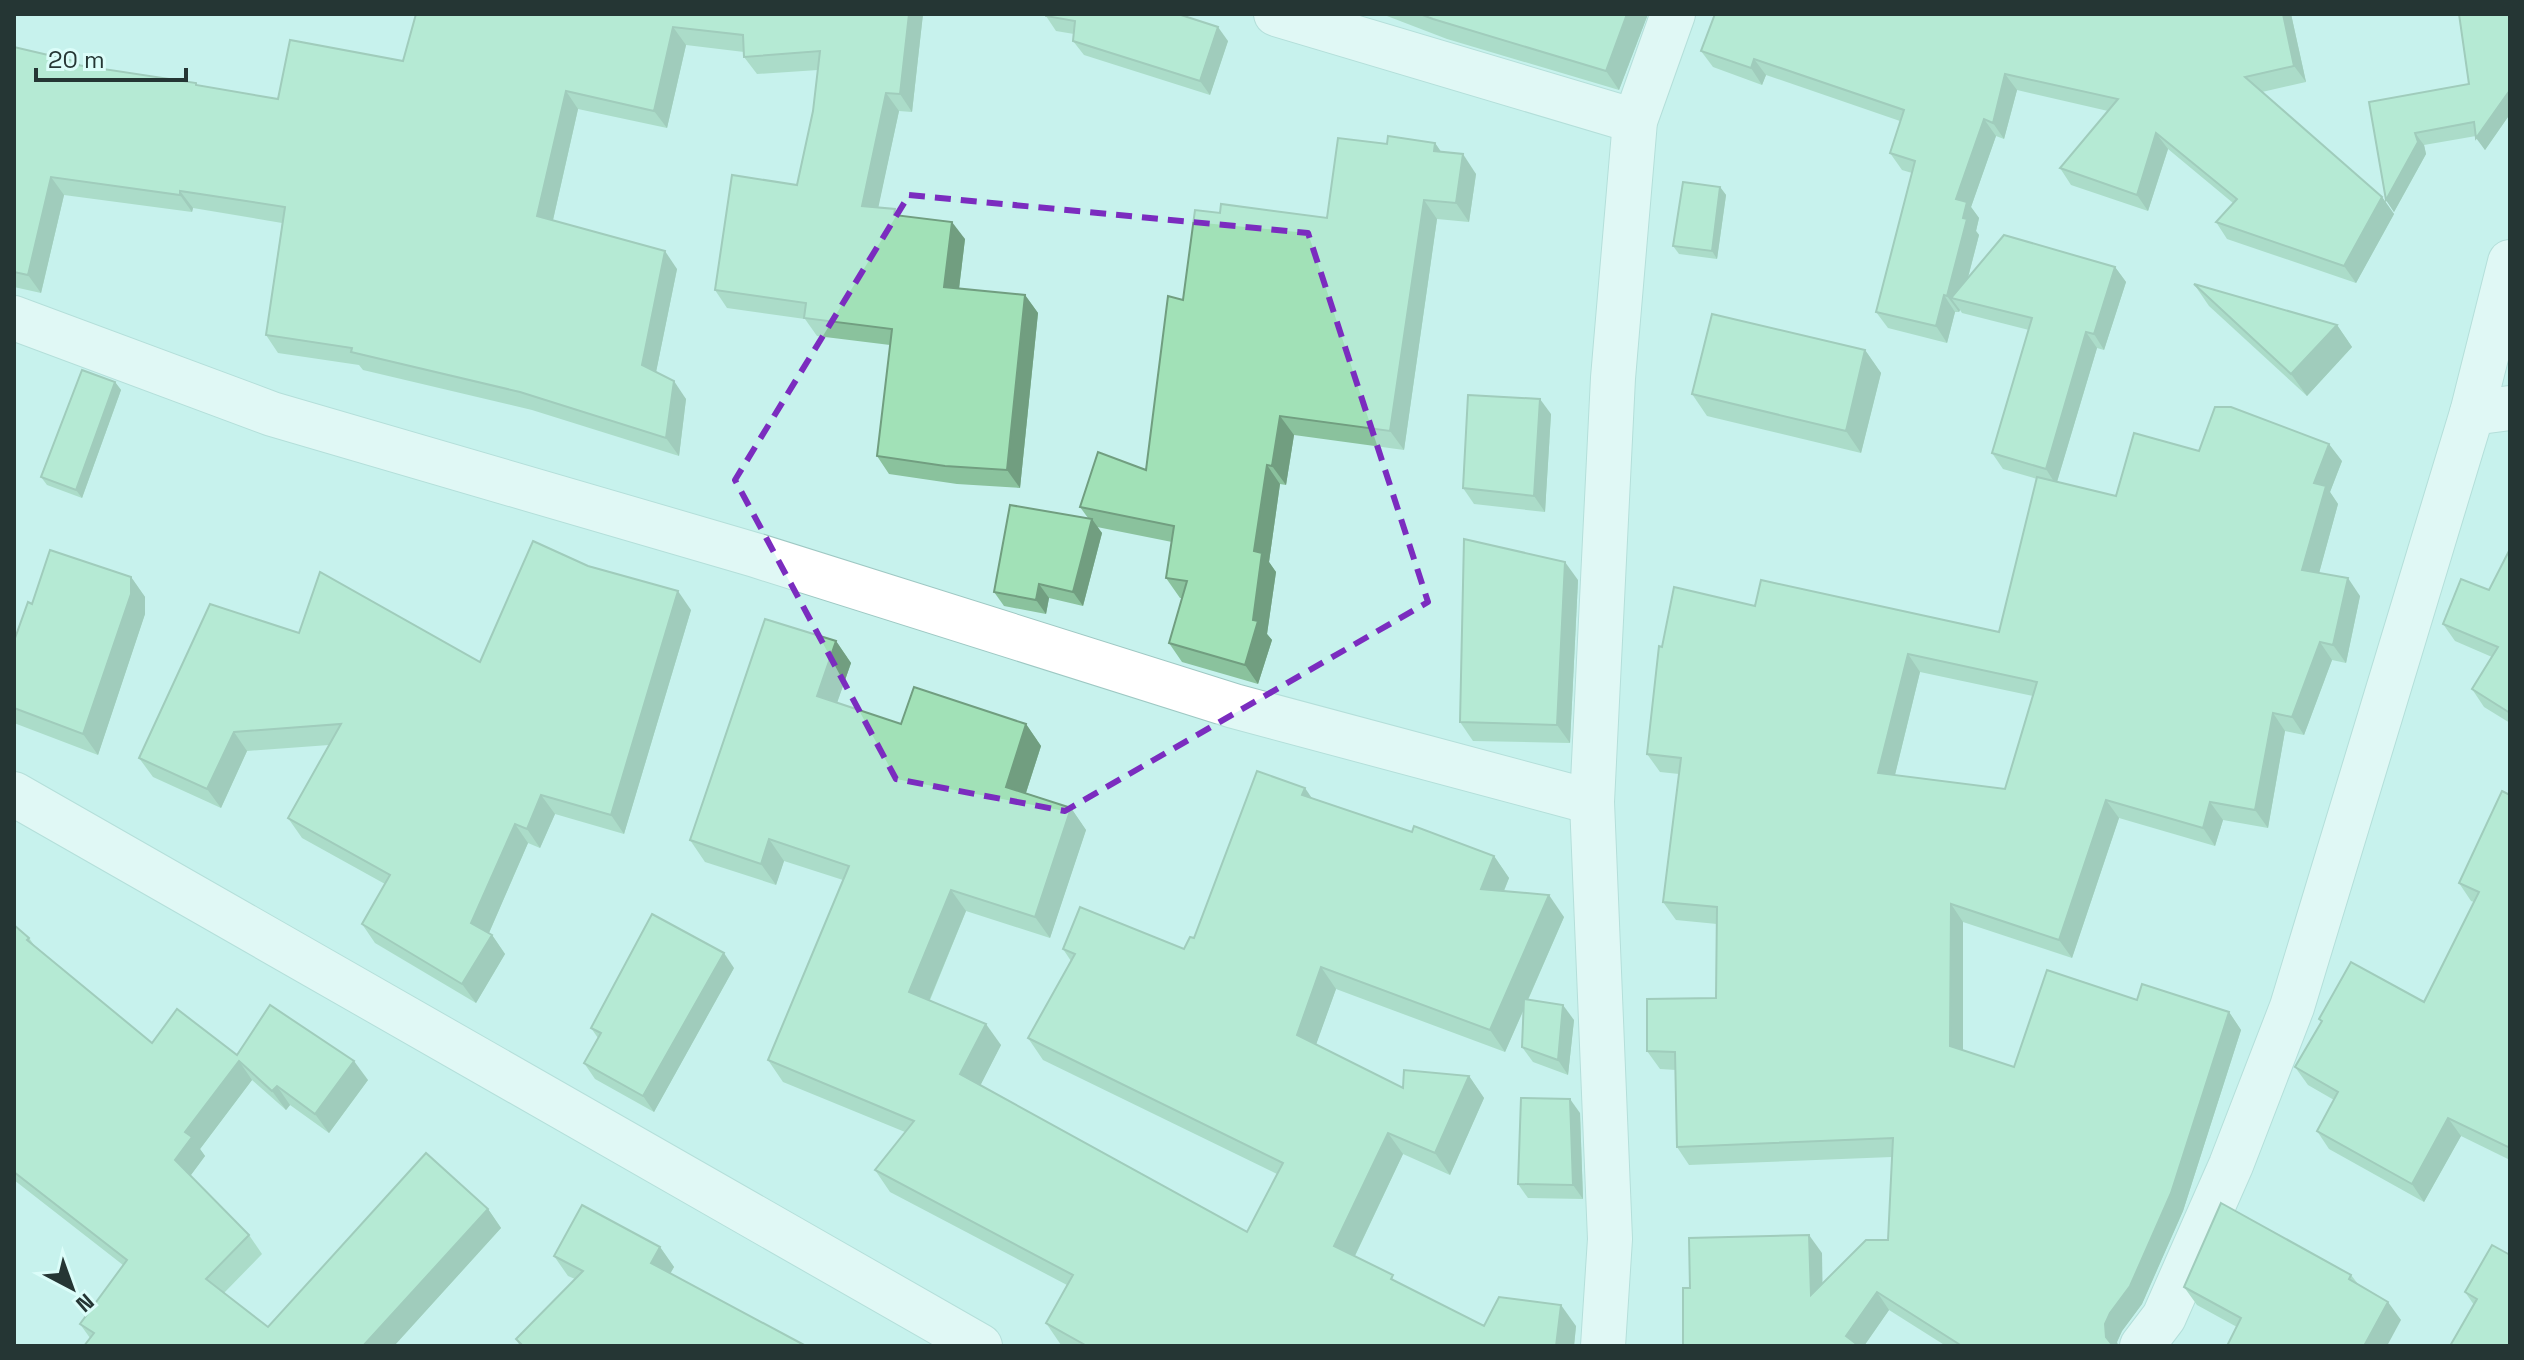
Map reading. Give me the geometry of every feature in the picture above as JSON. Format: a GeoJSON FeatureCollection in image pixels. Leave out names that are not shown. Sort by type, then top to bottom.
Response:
{"type":"FeatureCollection","features":[{"type":"Feature","properties":{"kind":"street"},"geometry":{"type":"LineString","coordinates":[[1603,1346],[1610,1239],[1592,802],[1613,378],[1635,121],[1673,14]]}},
{"type":"Feature","properties":{"kind":"street"},"geometry":{"type":"LineString","coordinates":[[1280,15],[1635,121]]}},
{"type":"Feature","properties":{"kind":"street"},"geometry":{"type":"LineString","coordinates":[[2142,1346],[2164,1317],[2219,1193],[2292,1007],[2491,410],[2510,262]]}},
{"type":"Feature","properties":{"kind":"street"},"geometry":{"type":"LineString","coordinates":[[14,318],[272,414],[755,555],[1234,706],[1592,802]]}},
{"type":"Feature","properties":{"kind":"street"},"geometry":{"type":"LineString","coordinates":[[14,794],[980,1346]]}},
{"type":"Feature","properties":{"kind":"highlighted area"},"geometry":{"type":"Polygon","coordinates":[[[909,195],[1308,233],[1428,602],[1065,811],[896,779],[735,480],[909,195]]]}},
{"type":"Feature","properties":{"kind":"building"},"geometry":{"type":"Polygon","coordinates":[[[416,14],[909,14],[900,94],[886,93],[862,206],[895,209],[894,215],[952,222],[944,287],[1025,295],[1007,470],[945,466],[877,456],[892,329],[804,318],[806,303],[715,290],[732,175],[797,185],[813,111],[820,51],[744,57],[743,35],[673,27],[654,111],[566,91],[537,216],[665,251],[642,365],[674,381],[666,438],[520,392],[351,352],[352,348],[266,335],[285,207],[180,191],[180,195],[51,177],[28,275],[14,272],[14,47],[78,62],[77,65],[278,99],[290,40],[403,61],[416,14]]]}},
{"type":"Feature","properties":{"kind":"building"},"geometry":{"type":"Polygon","coordinates":[[[1046,14],[1178,14],[1218,27],[1200,81],[1073,41],[1075,21],[1046,14]]]}},
{"type":"Feature","properties":{"kind":"building"},"geometry":{"type":"Polygon","coordinates":[[[1420,14],[1627,14],[1606,71],[1420,14]]]}},
{"type":"Feature","properties":{"kind":"building"},"geometry":{"type":"Polygon","coordinates":[[[1715,14],[2283,14],[2294,66],[2245,77],[2382,197],[2344,266],[2216,222],[2237,199],[2156,133],[2137,195],[2060,168],[2118,99],[2005,74],[1993,123],[1984,119],[1956,199],[1967,202],[1963,218],[1967,219],[1936,326],[1876,312],[1915,161],[1890,153],[1904,110],[1754,59],[1751,68],[1701,51],[1715,14]]]}},
{"type":"Feature","properties":{"kind":"building"},"geometry":{"type":"Polygon","coordinates":[[[2459,14],[2510,14],[2510,90],[2476,138],[2474,122],[2415,133],[2418,142],[2386,200],[2369,102],[2469,84],[2459,14]]]}},
{"type":"Feature","properties":{"kind":"building"},"geometry":{"type":"Polygon","coordinates":[[[1388,136],[1435,143],[1434,151],[1463,154],[1456,203],[1424,200],[1390,431],[1280,416],[1272,466],[1267,465],[1254,551],[1262,553],[1253,620],[1258,621],[1245,665],[1169,643],[1187,581],[1166,578],[1174,526],[1080,507],[1098,452],[1146,470],[1168,296],[1183,300],[1195,210],[1220,213],[1221,204],[1327,218],[1338,138],[1387,144],[1388,136]]]}},
{"type":"Feature","properties":{"kind":"building"},"geometry":{"type":"Polygon","coordinates":[[[1683,182],[1720,187],[1712,251],[1673,246],[1683,182]]]}},
{"type":"Feature","properties":{"kind":"building"},"geometry":{"type":"Polygon","coordinates":[[[2004,235],[2115,267],[2094,334],[2086,332],[2046,469],[1992,453],[2032,318],[1951,298],[2004,235]]]}},
{"type":"Feature","properties":{"kind":"building"},"geometry":{"type":"Polygon","coordinates":[[[2194,284],[2337,325],[2291,374],[2194,284]]]}},
{"type":"Feature","properties":{"kind":"building"},"geometry":{"type":"Polygon","coordinates":[[[1712,314],[1865,350],[1846,431],[1692,394],[1712,314]]]}},
{"type":"Feature","properties":{"kind":"building"},"geometry":{"type":"Polygon","coordinates":[[[82,370],[115,382],[76,490],[41,477],[82,370]]]}},
{"type":"Feature","properties":{"kind":"building"},"geometry":{"type":"Polygon","coordinates":[[[1468,395],[1540,399],[1534,496],[1463,488],[1468,395]]]}},
{"type":"Feature","properties":{"kind":"building"},"geometry":{"type":"Polygon","coordinates":[[[2215,407],[2231,407],[2329,444],[2314,483],[2326,486],[2302,570],[2348,578],[2333,645],[2320,642],[2292,717],[2273,713],[2255,810],[2210,802],[2203,828],[2106,800],[2059,940],[1951,904],[1950,1046],[2014,1067],[2047,970],[2137,1000],[2142,984],[2229,1012],[2171,1193],[2130,1286],[2105,1324],[2106,1337],[2113,1346],[1962,1346],[1877,1292],[1846,1336],[1859,1346],[1683,1346],[1683,1288],[1690,1288],[1689,1238],[1809,1235],[1811,1295],[1866,1240],[1888,1240],[1893,1138],[1677,1147],[1675,1052],[1647,1051],[1647,999],[1716,998],[1717,907],[1663,902],[1681,758],[1647,754],[1659,646],[1662,647],[1674,587],[1755,606],[1761,580],[1999,632],[2037,477],[2116,496],[2134,433],[2199,451],[2215,407]],[[1908,654],[1878,773],[2005,789],[2037,682],[1908,654]]]}},
{"type":"Feature","properties":{"kind":"building"},"geometry":{"type":"Polygon","coordinates":[[[1010,505],[1092,519],[1073,592],[1039,584],[1036,600],[994,592],[1010,505]]]}},
{"type":"Feature","properties":{"kind":"building"},"geometry":{"type":"Polygon","coordinates":[[[1464,539],[1565,562],[1557,725],[1460,722],[1464,539]]]}},
{"type":"Feature","properties":{"kind":"building"},"geometry":{"type":"Polygon","coordinates":[[[533,541],[588,566],[678,591],[611,815],[541,795],[527,829],[515,824],[471,923],[492,935],[462,984],[362,924],[390,875],[288,818],[341,724],[234,732],[207,789],[139,758],[210,604],[299,633],[320,572],[480,662],[533,541]]]}},
{"type":"Feature","properties":{"kind":"building"},"geometry":{"type":"Polygon","coordinates":[[[2510,549],[2510,713],[2472,689],[2498,647],[2443,624],[2461,579],[2489,590],[2510,549]]]}},
{"type":"Feature","properties":{"kind":"building"},"geometry":{"type":"Polygon","coordinates":[[[50,550],[131,577],[131,594],[83,734],[14,708],[14,641],[28,602],[32,604],[50,550]]]}},
{"type":"Feature","properties":{"kind":"building"},"geometry":{"type":"Polygon","coordinates":[[[765,619],[836,641],[817,696],[901,724],[914,687],[1026,724],[1006,787],[1071,808],[1035,917],[951,890],[909,992],[986,1024],[960,1074],[1247,1232],[1283,1163],[1028,1038],[1075,954],[1063,949],[1080,907],[1184,949],[1190,937],[1194,938],[1257,771],[1305,788],[1302,795],[1412,832],[1414,826],[1494,856],[1481,889],[1549,895],[1490,1030],[1321,967],[1297,1035],[1403,1088],[1404,1070],[1469,1076],[1435,1153],[1388,1133],[1334,1246],[1484,1326],[1499,1297],[1561,1305],[1556,1346],[1087,1346],[1046,1323],[1073,1275],[875,1170],[914,1121],[768,1060],[849,866],[769,839],[761,864],[690,840],[765,619]]]}},
{"type":"Feature","properties":{"kind":"building"},"geometry":{"type":"Polygon","coordinates":[[[2502,791],[2510,795],[2510,1148],[2448,1118],[2412,1184],[2317,1131],[2338,1092],[2295,1067],[2351,962],[2424,1002],[2479,892],[2459,883],[2502,791]]]}},
{"type":"Feature","properties":{"kind":"building"},"geometry":{"type":"Polygon","coordinates":[[[652,914],[724,953],[643,1096],[584,1063],[601,1033],[591,1028],[652,914]]]}},
{"type":"Feature","properties":{"kind":"building"},"geometry":{"type":"Polygon","coordinates":[[[14,925],[29,938],[27,940],[152,1043],[177,1009],[237,1055],[270,1005],[354,1061],[315,1114],[277,1086],[272,1091],[239,1061],[185,1132],[192,1137],[175,1160],[249,1235],[206,1279],[268,1327],[426,1153],[488,1209],[363,1346],[84,1346],[94,1333],[80,1324],[127,1260],[14,1172],[14,925]]]}},
{"type":"Feature","properties":{"kind":"building"},"geometry":{"type":"Polygon","coordinates":[[[1524,999],[1563,1005],[1558,1060],[1522,1047],[1524,999]]]}},
{"type":"Feature","properties":{"kind":"building"},"geometry":{"type":"Polygon","coordinates":[[[1521,1098],[1570,1099],[1573,1185],[1518,1184],[1521,1098]]]}},
{"type":"Feature","properties":{"kind":"building"},"geometry":{"type":"Polygon","coordinates":[[[2221,1203],[2351,1275],[2349,1279],[2388,1302],[2364,1346],[2227,1346],[2241,1318],[2184,1287],[2221,1203]]]}},
{"type":"Feature","properties":{"kind":"building"},"geometry":{"type":"Polygon","coordinates":[[[582,1205],[660,1247],[651,1263],[806,1346],[523,1346],[516,1339],[583,1271],[554,1256],[582,1205]]]}},
{"type":"Feature","properties":{"kind":"building"},"geometry":{"type":"Polygon","coordinates":[[[2492,1245],[2510,1255],[2510,1346],[2450,1346],[2477,1299],[2465,1292],[2492,1245]]]}}]}
